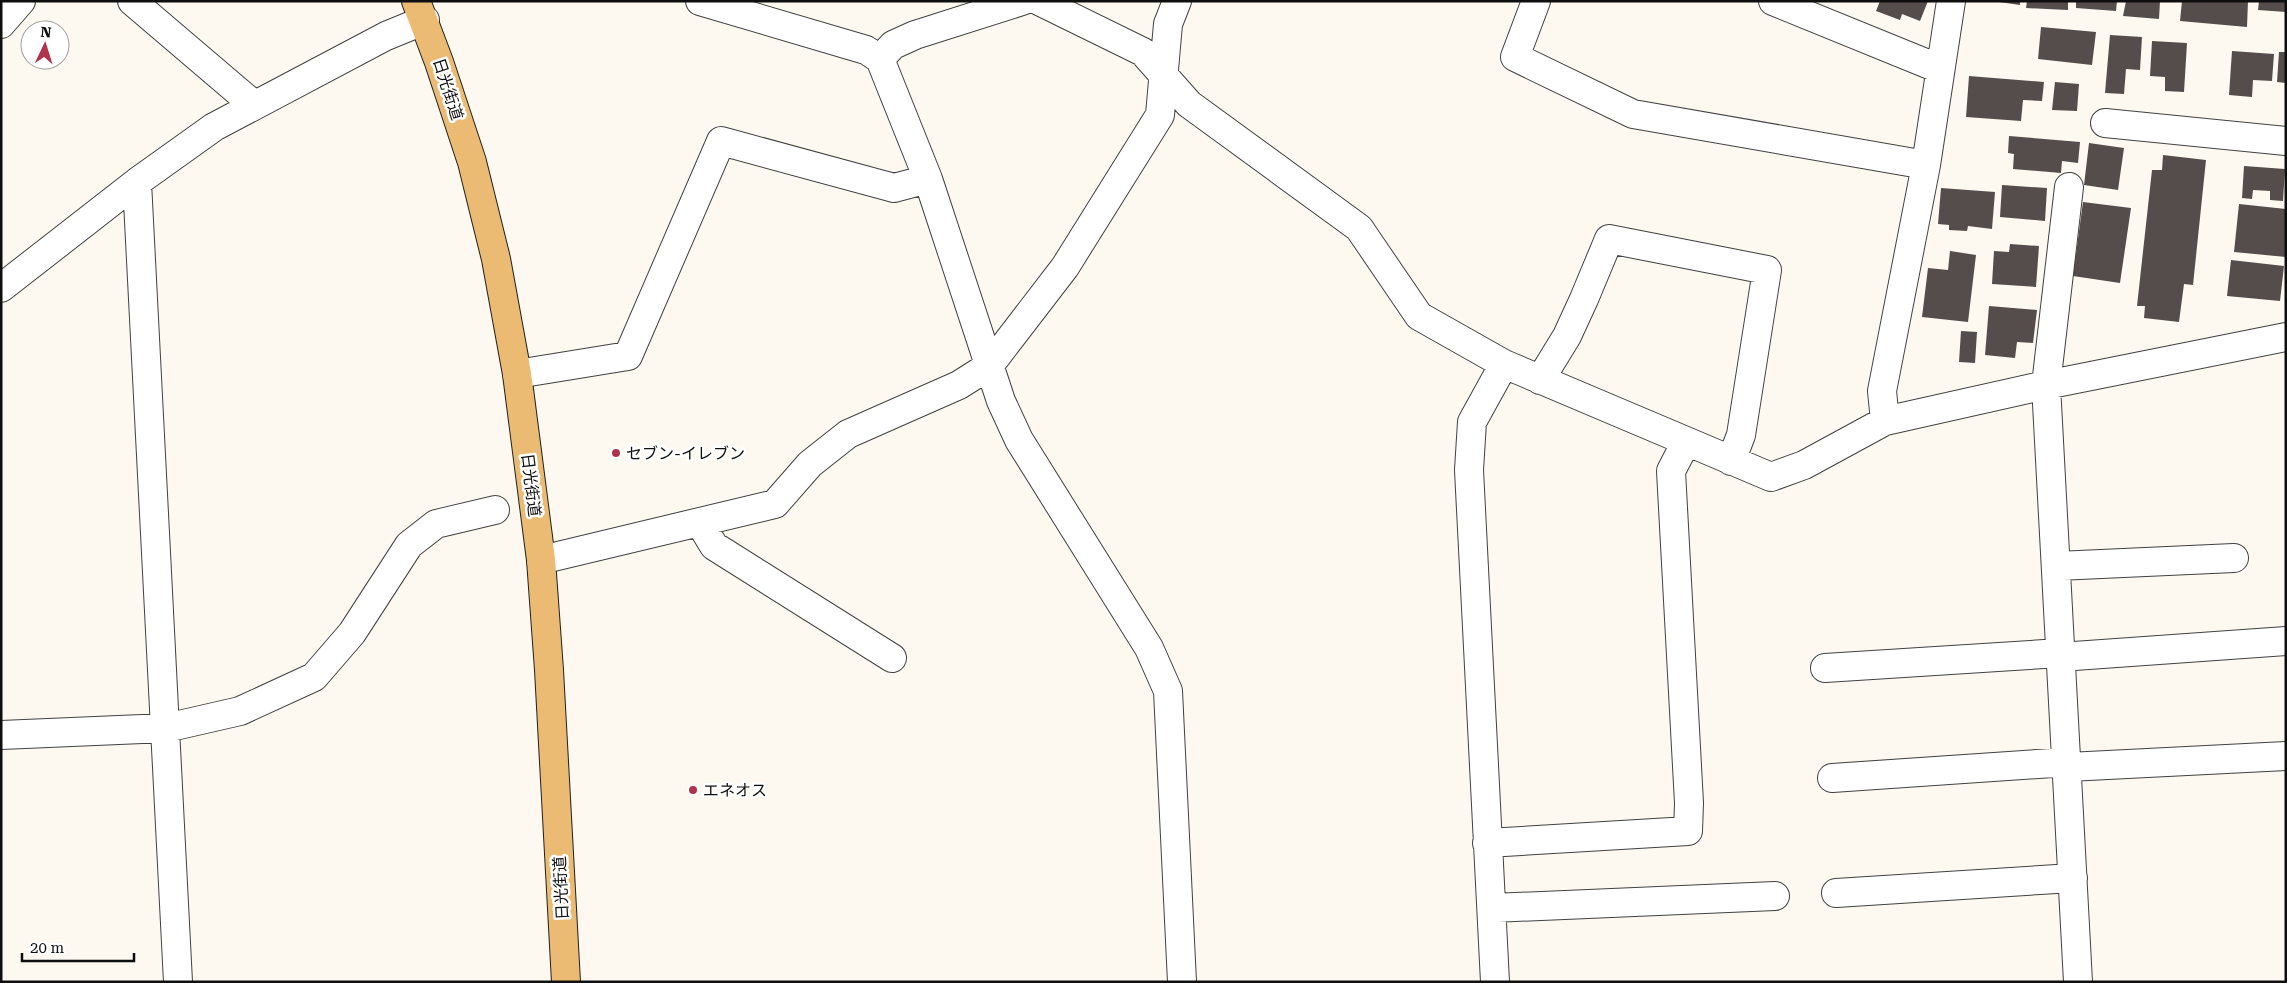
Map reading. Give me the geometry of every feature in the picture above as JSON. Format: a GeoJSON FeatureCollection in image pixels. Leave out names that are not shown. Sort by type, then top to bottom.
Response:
{"type":"FeatureCollection","features":[{"type":"Feature","properties":{"kind":"main road","name":"日光街道"},"geometry":{"type":"LineString","coordinates":[[420,10],[472,162],[496,259],[517,374],[541,560],[566,982]]}},
{"type":"Feature","properties":{"kind":"street"},"geometry":{"type":"LineString","coordinates":[[1,24],[21,1]]}},
{"type":"Feature","properties":{"kind":"street"},"geometry":{"type":"LineString","coordinates":[[132,1],[254,105]]}},
{"type":"Feature","properties":{"kind":"street"},"geometry":{"type":"LineString","coordinates":[[700,1],[866,50],[880,60],[928,179],[1001,401],[1019,440],[1149,648],[1168,691],[1182,982]]}},
{"type":"Feature","properties":{"kind":"street"},"geometry":{"type":"LineString","coordinates":[[880,60],[893,45],[915,35],[1022,1]]}},
{"type":"Feature","properties":{"kind":"street"},"geometry":{"type":"LineString","coordinates":[[1039,1],[1143,52],[1189,104],[1358,228],[1419,316],[1504,364],[1770,478],[1804,465],[1885,421],[2046,385],[2286,337]]}},
{"type":"Feature","properties":{"kind":"street"},"geometry":{"type":"LineString","coordinates":[[541,560],[700,524],[775,504],[810,464],[848,434],[959,385],[989,366],[1065,267],[1160,115],[1168,24],[1177,1]]}},
{"type":"Feature","properties":{"kind":"street"},"geometry":{"type":"LineString","coordinates":[[1536,1],[1515,57],[1633,114],[1926,165]]}},
{"type":"Feature","properties":{"kind":"street"},"geometry":{"type":"LineString","coordinates":[[1773,1],[1940,69]]}},
{"type":"Feature","properties":{"kind":"street"},"geometry":{"type":"LineString","coordinates":[[1885,421],[1882,391],[1926,165],[1951,1]]}},
{"type":"Feature","properties":{"kind":"street"},"geometry":{"type":"LineString","coordinates":[[1,288],[137,182],[214,127],[386,36],[420,10]]}},
{"type":"Feature","properties":{"kind":"street"},"geometry":{"type":"LineString","coordinates":[[2105,123],[2286,141]]}},
{"type":"Feature","properties":{"kind":"street"},"geometry":{"type":"LineString","coordinates":[[517,374],[628,356],[721,140],[894,188],[928,179]]}},
{"type":"Feature","properties":{"kind":"street"},"geometry":{"type":"LineString","coordinates":[[137,182],[178,982]]}},
{"type":"Feature","properties":{"kind":"street"},"geometry":{"type":"LineString","coordinates":[[2069,187],[2046,385],[2078,982]]}},
{"type":"Feature","properties":{"kind":"street"},"geometry":{"type":"LineString","coordinates":[[1540,380],[1581,307],[1609,239],[1767,270],[1740,435],[1731,461]]}},
{"type":"Feature","properties":{"kind":"street"},"geometry":{"type":"LineString","coordinates":[[1495,982],[1469,470],[1472,422],[1504,364]]}},
{"type":"Feature","properties":{"kind":"street"},"geometry":{"type":"LineString","coordinates":[[1487,843],[1688,831],[1690,803],[1671,471],[1686,442]]}},
{"type":"Feature","properties":{"kind":"street"},"geometry":{"type":"LineString","coordinates":[[1,735],[166,728],[240,711],[314,677],[352,633],[409,545],[436,524],[495,510]]}},
{"type":"Feature","properties":{"kind":"street"},"geometry":{"type":"LineString","coordinates":[[700,524],[714,546],[892,658]]}},
{"type":"Feature","properties":{"kind":"street"},"geometry":{"type":"LineString","coordinates":[[2057,566],[2234,558]]}},
{"type":"Feature","properties":{"kind":"street"},"geometry":{"type":"LineString","coordinates":[[1825,668],[2286,641]]}},
{"type":"Feature","properties":{"kind":"street"},"geometry":{"type":"LineString","coordinates":[[1832,778],[2067,765],[2286,756]]}},
{"type":"Feature","properties":{"kind":"street"},"geometry":{"type":"LineString","coordinates":[[1836,893],[2073,878]]}},
{"type":"Feature","properties":{"kind":"street"},"geometry":{"type":"LineString","coordinates":[[1492,908],[1775,896]]}},
{"type":"Feature","properties":{"kind":"building"},"geometry":{"type":"Polygon","coordinates":[[[1880,1],[1928,1],[1920,21],[1902,14],[1900,20],[1876,11],[1880,1]]]}},
{"type":"Feature","properties":{"kind":"building"},"geometry":{"type":"Polygon","coordinates":[[[1992,1],[2020,1],[2020,5],[1992,1]]]}},
{"type":"Feature","properties":{"kind":"building"},"geometry":{"type":"Polygon","coordinates":[[[2027,1],[2068,1],[2068,10],[2026,8],[2027,1]]]}},
{"type":"Feature","properties":{"kind":"building"},"geometry":{"type":"Polygon","coordinates":[[[2076,1],[2117,1],[2116,11],[2076,8],[2076,1]]]}},
{"type":"Feature","properties":{"kind":"building"},"geometry":{"type":"Polygon","coordinates":[[[2126,1],[2160,1],[2159,19],[2123,16],[2126,1]]]}},
{"type":"Feature","properties":{"kind":"building"},"geometry":{"type":"Polygon","coordinates":[[[2182,1],[2248,1],[2247,27],[2180,21],[2182,1]]]}},
{"type":"Feature","properties":{"kind":"building"},"geometry":{"type":"Polygon","coordinates":[[[2259,1],[2286,1],[2286,12],[2258,10],[2259,1]]]}},
{"type":"Feature","properties":{"kind":"building"},"geometry":{"type":"Polygon","coordinates":[[[2041,27],[2096,32],[2092,65],[2038,59],[2041,27]]]}},
{"type":"Feature","properties":{"kind":"building"},"geometry":{"type":"Polygon","coordinates":[[[2110,35],[2142,37],[2140,70],[2126,69],[2124,94],[2105,93],[2110,35]]]}},
{"type":"Feature","properties":{"kind":"building"},"geometry":{"type":"Polygon","coordinates":[[[2152,41],[2187,43],[2184,92],[2165,91],[2165,77],[2150,76],[2152,41]]]}},
{"type":"Feature","properties":{"kind":"building"},"geometry":{"type":"Polygon","coordinates":[[[2232,51],[2274,54],[2272,81],[2253,80],[2252,97],[2229,95],[2232,51]]]}},
{"type":"Feature","properties":{"kind":"building"},"geometry":{"type":"Polygon","coordinates":[[[2279,52],[2286,52],[2286,83],[2277,82],[2279,52]]]}},
{"type":"Feature","properties":{"kind":"building"},"geometry":{"type":"Polygon","coordinates":[[[1969,76],[2044,82],[2042,101],[2023,100],[2021,121],[1966,117],[1969,76]]]}},
{"type":"Feature","properties":{"kind":"building"},"geometry":{"type":"Polygon","coordinates":[[[2055,82],[2079,84],[2077,111],[2052,110],[2055,82]]]}},
{"type":"Feature","properties":{"kind":"building"},"geometry":{"type":"Polygon","coordinates":[[[2009,136],[2080,142],[2078,163],[2062,161],[2061,173],[2013,169],[2014,154],[2008,153],[2009,136]]]}},
{"type":"Feature","properties":{"kind":"building"},"geometry":{"type":"Polygon","coordinates":[[[2089,143],[2124,148],[2118,190],[2084,185],[2089,143]]]}},
{"type":"Feature","properties":{"kind":"building"},"geometry":{"type":"Polygon","coordinates":[[[2163,155],[2206,160],[2193,285],[2184,284],[2179,322],[2144,318],[2145,306],[2137,306],[2152,170],[2162,170],[2163,155]]]}},
{"type":"Feature","properties":{"kind":"building"},"geometry":{"type":"Polygon","coordinates":[[[2244,166],[2285,169],[2283,201],[2270,200],[2270,191],[2253,190],[2252,199],[2242,198],[2244,166]]]}},
{"type":"Feature","properties":{"kind":"building"},"geometry":{"type":"Polygon","coordinates":[[[2002,185],[2047,188],[2045,221],[2000,217],[2002,185]]]}},
{"type":"Feature","properties":{"kind":"building"},"geometry":{"type":"Polygon","coordinates":[[[1941,188],[1995,192],[1992,229],[1968,226],[1967,231],[1949,230],[1949,225],[1938,224],[1941,188]]]}},
{"type":"Feature","properties":{"kind":"building"},"geometry":{"type":"Polygon","coordinates":[[[2083,202],[2131,208],[2120,283],[2073,276],[2083,202]]]}},
{"type":"Feature","properties":{"kind":"building"},"geometry":{"type":"Polygon","coordinates":[[[2239,204],[2286,209],[2286,257],[2234,252],[2239,204]]]}},
{"type":"Feature","properties":{"kind":"building"},"geometry":{"type":"Polygon","coordinates":[[[2010,244],[2039,246],[2036,287],[1992,284],[1994,251],[2009,252],[2010,244]]]}},
{"type":"Feature","properties":{"kind":"building"},"geometry":{"type":"Polygon","coordinates":[[[1950,251],[1976,255],[1968,322],[1922,317],[1928,268],[1948,270],[1950,251]]]}},
{"type":"Feature","properties":{"kind":"building"},"geometry":{"type":"Polygon","coordinates":[[[2231,260],[2284,266],[2280,301],[2227,296],[2231,260]]]}},
{"type":"Feature","properties":{"kind":"building"},"geometry":{"type":"Polygon","coordinates":[[[1989,306],[2037,310],[2033,343],[2017,342],[2015,358],[1985,355],[1989,306]]]}},
{"type":"Feature","properties":{"kind":"building"},"geometry":{"type":"Polygon","coordinates":[[[1961,331],[1977,332],[1975,363],[1959,362],[1961,331]]]}},
{"type":"Feature","properties":{"kind":"place","name":"セブン-イレブン"},"geometry":{"type":"Point","coordinates":[616,453]}},
{"type":"Feature","properties":{"kind":"place","name":"エネオス"},"geometry":{"type":"Point","coordinates":[693,790]}}]}
